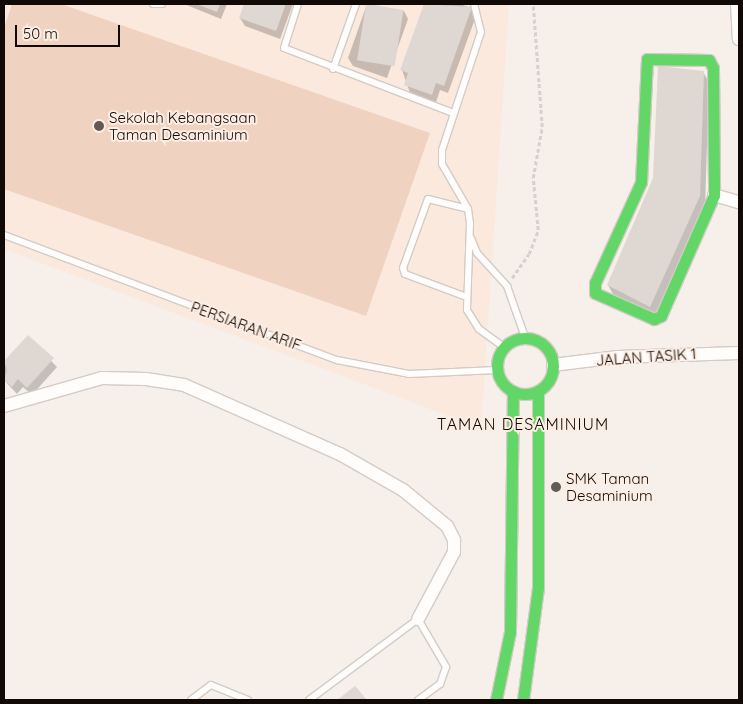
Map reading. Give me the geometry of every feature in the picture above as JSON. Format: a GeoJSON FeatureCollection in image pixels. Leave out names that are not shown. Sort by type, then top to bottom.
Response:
{"type":"FeatureCollection","features":[{"type":"Feature","properties":{"kind":"street"},"geometry":{"type":"LineString","coordinates":[[737,4],[739,39]]}},
{"type":"Feature","properties":{"kind":"street"},"geometry":{"type":"LineString","coordinates":[[647,59],[709,60],[713,68],[714,194],[661,316],[640,315],[595,293],[595,283],[641,182],[647,59]]}},
{"type":"Feature","properties":{"kind":"street"},"geometry":{"type":"LineString","coordinates":[[714,194],[739,202]]}},
{"type":"Feature","properties":{"kind":"street"},"geometry":{"type":"LineString","coordinates":[[496,700],[510,632],[514,552],[512,391],[497,370],[504,347],[525,337],[548,349],[553,365],[549,380],[538,390],[512,391]]}},
{"type":"Feature","properties":{"kind":"street","name":"JALAN TASIK 1"},"geometry":{"type":"LineString","coordinates":[[553,365],[618,357],[739,354]]}},
{"type":"Feature","properties":{"kind":"street"},"geometry":{"type":"LineString","coordinates":[[4,406],[102,378],[146,379],[184,385],[340,454],[403,490],[447,526],[454,540],[454,552],[418,619]]}},
{"type":"Feature","properties":{"kind":"street"},"geometry":{"type":"LineString","coordinates":[[523,700],[538,588],[538,390]]}},
{"type":"Feature","properties":{"kind":"lane"},"geometry":{"type":"LineString","coordinates":[[153,4],[162,4]]}},
{"type":"Feature","properties":{"kind":"lane"},"geometry":{"type":"LineString","coordinates":[[298,4],[284,48],[333,70],[453,113]]}},
{"type":"Feature","properties":{"kind":"lane"},"geometry":{"type":"LineString","coordinates":[[333,70],[356,4]]}},
{"type":"Feature","properties":{"kind":"lane"},"geometry":{"type":"LineString","coordinates":[[474,4],[480,32],[442,150],[442,164],[468,209],[471,237],[464,296],[471,318],[504,347]]}},
{"type":"Feature","properties":{"kind":"lane"},"geometry":{"type":"LineString","coordinates":[[464,296],[405,274],[403,268],[428,199],[468,209]]}},
{"type":"Feature","properties":{"kind":"lane","name":"PERSIARAN ARIF"},"geometry":{"type":"LineString","coordinates":[[4,235],[337,360],[409,374],[497,370]]}},
{"type":"Feature","properties":{"kind":"lane"},"geometry":{"type":"LineString","coordinates":[[471,237],[477,253],[507,286],[525,337]]}},
{"type":"Feature","properties":{"kind":"lane"},"geometry":{"type":"LineString","coordinates":[[309,700],[418,619],[446,667],[440,684],[418,700]]}},
{"type":"Feature","properties":{"kind":"lane"},"geometry":{"type":"LineString","coordinates":[[191,700],[211,685],[248,700]]}},
{"type":"Feature","properties":{"kind":"path"},"geometry":{"type":"LineString","coordinates":[[507,286],[529,254],[538,230],[533,178],[542,128],[533,4]]}},
{"type":"Feature","properties":{"kind":"shaded area"},"geometry":{"type":"Polygon","coordinates":[[[4,4],[509,4],[481,428],[4,249],[4,4]]]}},
{"type":"Feature","properties":{"kind":"shaded area"},"geometry":{"type":"Polygon","coordinates":[[[12,4],[61,4],[430,133],[366,316],[4,189],[4,28],[12,4]]]}},
{"type":"Feature","properties":{"kind":"building"},"geometry":{"type":"Polygon","coordinates":[[[196,4],[220,4],[217,12],[196,4]]]}},
{"type":"Feature","properties":{"kind":"building"},"geometry":{"type":"Polygon","coordinates":[[[244,4],[286,4],[276,31],[239,18],[244,4]]]}},
{"type":"Feature","properties":{"kind":"building"},"geometry":{"type":"Polygon","coordinates":[[[366,4],[404,10],[395,66],[357,60],[366,4]]]}},
{"type":"Feature","properties":{"kind":"building"},"geometry":{"type":"Polygon","coordinates":[[[424,4],[472,7],[444,86],[436,83],[432,95],[404,85],[408,73],[400,70],[424,4]]]}},
{"type":"Feature","properties":{"kind":"building"},"geometry":{"type":"Polygon","coordinates":[[[658,66],[704,71],[700,196],[650,307],[607,285],[653,178],[658,66]]]}},
{"type":"Feature","properties":{"kind":"building"},"geometry":{"type":"Polygon","coordinates":[[[28,335],[54,358],[27,388],[18,379],[12,387],[4,380],[7,370],[4,361],[28,335]]]}},
{"type":"Feature","properties":{"kind":"building"},"geometry":{"type":"Polygon","coordinates":[[[355,686],[367,700],[337,700],[355,686]]]}},
{"type":"Feature","properties":{"kind":"traffic: fast"},"geometry":{"type":"LineString","coordinates":[[647,59],[709,60],[713,68],[714,195],[661,316],[654,319],[595,293],[595,283],[641,182],[647,59]]}},
{"type":"Feature","properties":{"kind":"traffic: fast"},"geometry":{"type":"LineString","coordinates":[[525,338],[536,340],[545,346],[551,355],[553,366],[551,377],[545,386],[536,392],[525,394],[514,392],[505,386],[499,377],[497,366],[499,355],[505,346],[514,340],[525,338]]}},
{"type":"Feature","properties":{"kind":"traffic: fast"},"geometry":{"type":"LineString","coordinates":[[496,700],[510,632],[513,391]]}},
{"type":"Feature","properties":{"kind":"traffic: fast"},"geometry":{"type":"LineString","coordinates":[[523,700],[538,588],[538,391]]}},
{"type":"Feature","properties":{"kind":"place","name":"Sekolah Kebangsaan Taman Desaminium"},"geometry":{"type":"Point","coordinates":[99,126]}},
{"type":"Feature","properties":{"kind":"place","name":"SMK Taman Desaminium"},"geometry":{"type":"Point","coordinates":[556,487]}},
{"type":"Feature","properties":{"kind":"district","name":"TAMAN DESAMINIUM"},"geometry":{"type":"Point","coordinates":[523,424]}}]}
